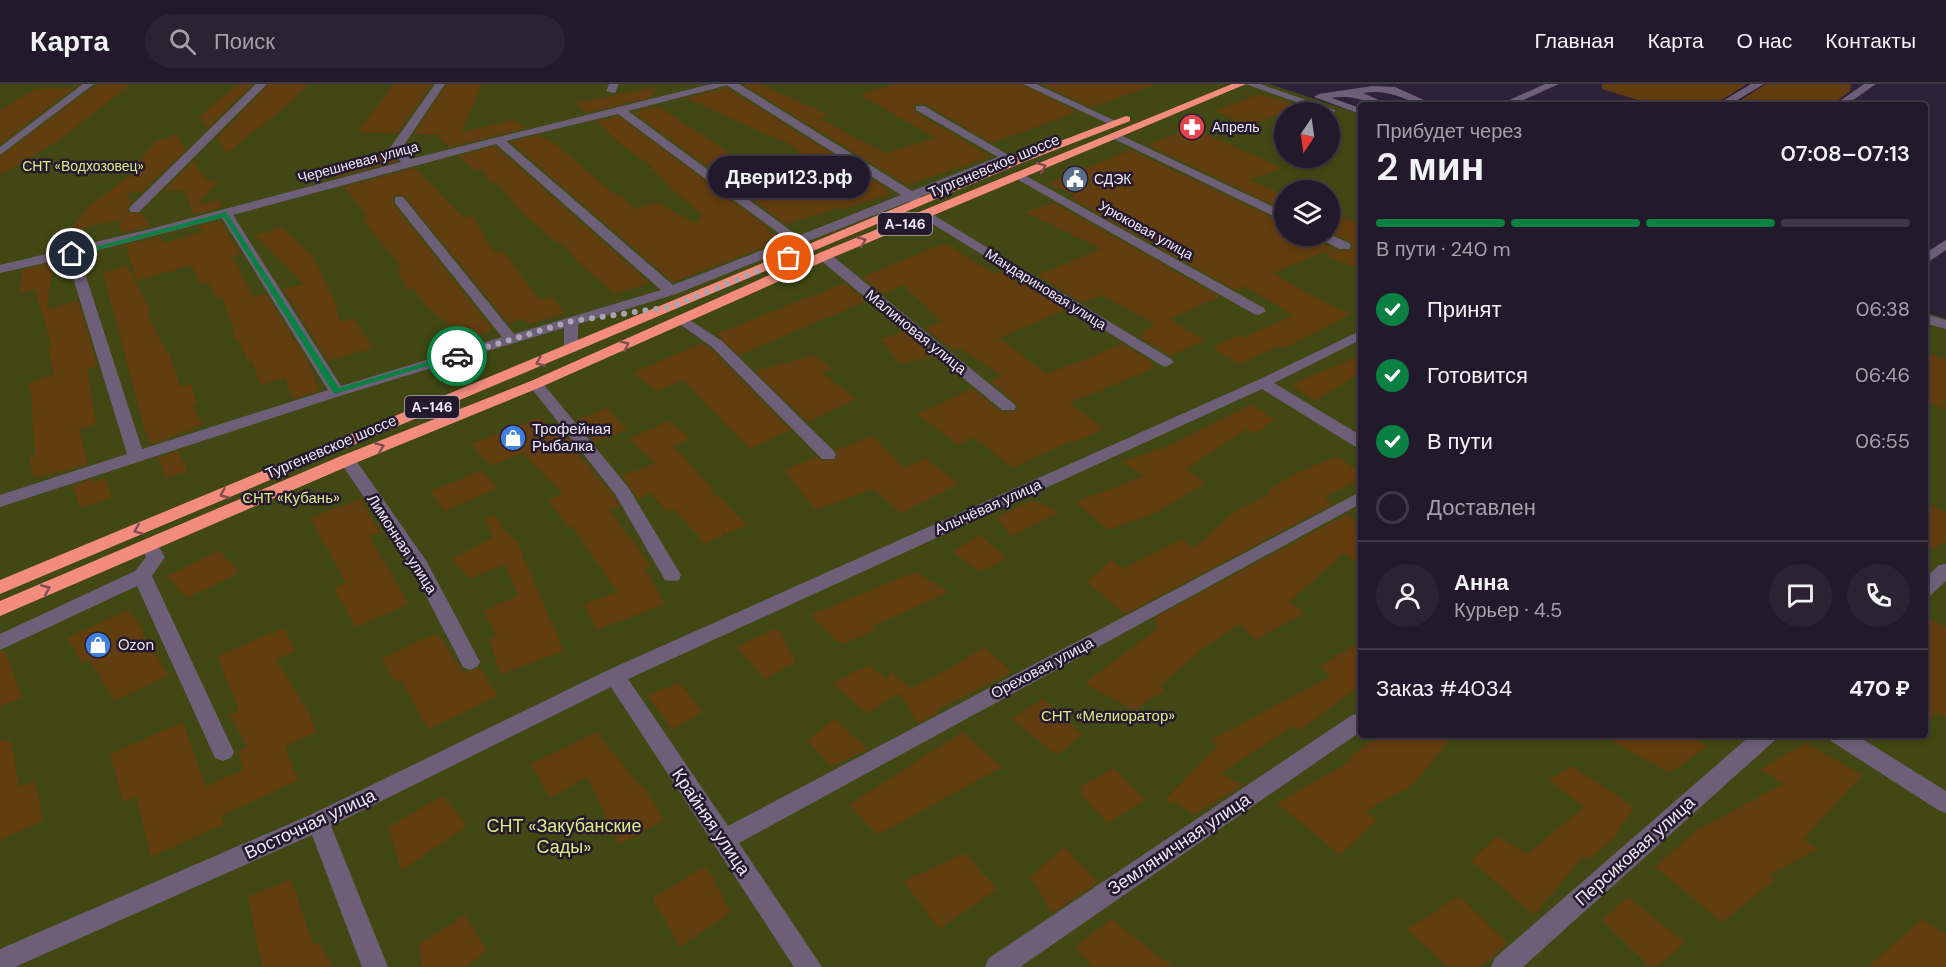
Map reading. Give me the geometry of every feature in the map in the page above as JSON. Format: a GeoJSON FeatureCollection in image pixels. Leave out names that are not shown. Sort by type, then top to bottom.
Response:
{"type":"FeatureCollection","features":[{"type":"Feature","properties":{"kind":"highway","name":"Тургеневское шоссе"},"geometry":{"type":"LineString","coordinates":[[0,609],[150,546],[197,515],[571,349],[675,306],[804,246],[920,205],[1019,176],[1211,84]]}},
{"type":"Feature","properties":{"kind":"highway","name":"Тургеневское шоссе"},"geometry":{"type":"LineString","coordinates":[[1011,160],[1116,130],[1241,84]]}},
{"type":"Feature","properties":{"kind":"highway","name":"Тургеневское шоссе"},"geometry":{"type":"LineString","coordinates":[[0,587],[347,460],[536,384],[675,306],[824,256],[920,205]]}},
{"type":"Feature","properties":{"kind":"street"},"geometry":{"type":"LineString","coordinates":[[0,152],[89,84]]}},
{"type":"Feature","properties":{"kind":"street"},"geometry":{"type":"LineString","coordinates":[[135,208],[262,84]]}},
{"type":"Feature","properties":{"kind":"street"},"geometry":{"type":"LineString","coordinates":[[408,163],[396,148],[440,84]]}},
{"type":"Feature","properties":{"kind":"street","name":"Черешневая улица"},"geometry":{"type":"LineString","coordinates":[[0,269],[72,254],[408,163],[723,84]]}},
{"type":"Feature","properties":{"kind":"street","name":"Мандариновая улица"},"geometry":{"type":"LineString","coordinates":[[732,84],[1166,362]]}},
{"type":"Feature","properties":{"kind":"street"},"geometry":{"type":"LineString","coordinates":[[1028,84],[1274,212]]}},
{"type":"Feature","properties":{"kind":"street"},"geometry":{"type":"LineString","coordinates":[[1250,84],[1358,119]]}},
{"type":"Feature","properties":{"kind":"street"},"geometry":{"type":"LineString","coordinates":[[1510,102],[1554,84]]}},
{"type":"Feature","properties":{"kind":"street"},"geometry":{"type":"LineString","coordinates":[[1726,102],[1759,84]]}},
{"type":"Feature","properties":{"kind":"street"},"geometry":{"type":"LineString","coordinates":[[1844,102],[1871,84]]}},
{"type":"Feature","properties":{"kind":"street"},"geometry":{"type":"LineString","coordinates":[[1358,110],[1319,97],[1391,89],[1423,102]]}},
{"type":"Feature","properties":{"kind":"street"},"geometry":{"type":"LineString","coordinates":[[1352,92],[1377,102]]}},
{"type":"Feature","properties":{"kind":"street"},"geometry":{"type":"LineString","coordinates":[[920,108],[1011,160]]}},
{"type":"Feature","properties":{"kind":"street"},"geometry":{"type":"LineString","coordinates":[[620,110],[804,246]]}},
{"type":"Feature","properties":{"kind":"street"},"geometry":{"type":"LineString","coordinates":[[498,140],[717,344],[828,455]]}},
{"type":"Feature","properties":{"kind":"street"},"geometry":{"type":"LineString","coordinates":[[920,205],[1011,160]]}},
{"type":"Feature","properties":{"kind":"street","name":"Урюковая улица"},"geometry":{"type":"LineString","coordinates":[[1019,176],[1259,311]]}},
{"type":"Feature","properties":{"kind":"street"},"geometry":{"type":"LineString","coordinates":[[399,200],[511,339]]}},
{"type":"Feature","properties":{"kind":"street"},"geometry":{"type":"LineString","coordinates":[[226,214],[337,392]]}},
{"type":"Feature","properties":{"kind":"street"},"geometry":{"type":"LineString","coordinates":[[1340,244],[1344,246]]}},
{"type":"Feature","properties":{"kind":"street"},"geometry":{"type":"LineString","coordinates":[[1928,258],[1946,244]]}},
{"type":"Feature","properties":{"kind":"street"},"geometry":{"type":"LineString","coordinates":[[72,254],[136,456]]}},
{"type":"Feature","properties":{"kind":"street","name":"Малиновая улица"},"geometry":{"type":"LineString","coordinates":[[824,256],[1008,407]]}},
{"type":"Feature","properties":{"kind":"street"},"geometry":{"type":"LineString","coordinates":[[0,501],[337,392],[572,321],[675,306]]}},
{"type":"Feature","properties":{"kind":"street"},"geometry":{"type":"LineString","coordinates":[[1928,319],[1946,325]]}},
{"type":"Feature","properties":{"kind":"street"},"geometry":{"type":"LineString","coordinates":[[571,349],[572,321]]}},
{"type":"Feature","properties":{"kind":"street","name":"Алычёвая улица"},"geometry":{"type":"LineString","coordinates":[[615,676],[1263,383],[1358,336]]}},
{"type":"Feature","properties":{"kind":"street"},"geometry":{"type":"LineString","coordinates":[[1263,383],[1358,441]]}},
{"type":"Feature","properties":{"kind":"street"},"geometry":{"type":"LineString","coordinates":[[536,384],[622,491],[672,575]]}},
{"type":"Feature","properties":{"kind":"street","name":"Лимонная улица"},"geometry":{"type":"LineString","coordinates":[[347,460],[420,567],[470,662]]}},
{"type":"Feature","properties":{"kind":"street","name":"Ореховая улица"},"geometry":{"type":"LineString","coordinates":[[723,840],[1358,498]]}},
{"type":"Feature","properties":{"kind":"street"},"geometry":{"type":"LineString","coordinates":[[0,643],[142,576],[156,557],[150,546]]}},
{"type":"Feature","properties":{"kind":"street"},"geometry":{"type":"LineString","coordinates":[[1928,586],[1946,570]]}},
{"type":"Feature","properties":{"kind":"street"},"geometry":{"type":"LineString","coordinates":[[142,576],[223,752]]}},
{"type":"Feature","properties":{"kind":"street","name":"Восточная улица"},"geometry":{"type":"LineString","coordinates":[[0,961],[318,822],[615,676]]}},
{"type":"Feature","properties":{"kind":"street","name":"Крайняя улица"},"geometry":{"type":"LineString","coordinates":[[615,676],[809,967]]}},
{"type":"Feature","properties":{"kind":"street","name":"Земляничная улица"},"geometry":{"type":"LineString","coordinates":[[998,967],[1358,722]]}},
{"type":"Feature","properties":{"kind":"street","name":"Персиковая улица"},"geometry":{"type":"LineString","coordinates":[[1504,967],[1763,738]]}},
{"type":"Feature","properties":{"kind":"street"},"geometry":{"type":"LineString","coordinates":[[1844,738],[1946,803]]}},
{"type":"Feature","properties":{"kind":"street"},"geometry":{"type":"LineString","coordinates":[[318,822],[375,967]]}},
{"type":"Feature","properties":{"kind":"green space"},"geometry":{"type":"Polygon","coordinates":[[[0,84],[1269,84],[1324,102],[1274,102],[1274,168],[1340,168],[1340,107],[1358,113],[1358,738],[1928,738],[1928,313],[1946,319],[1946,967],[0,967],[0,84]]]}},
{"type":"Feature","properties":{"kind":"building"},"geometry":{"type":"Polygon","coordinates":[[[102,84],[131,84],[58,141],[0,175],[0,157],[92,88],[102,84]]]}},
{"type":"Feature","properties":{"kind":"building"},"geometry":{"type":"Polygon","coordinates":[[[253,84],[207,128],[199,117],[237,85],[253,84]]]}},
{"type":"Feature","properties":{"kind":"building"},"geometry":{"type":"Polygon","coordinates":[[[269,84],[309,84],[292,101],[227,153],[216,139],[269,84]]]}},
{"type":"Feature","properties":{"kind":"building"},"geometry":{"type":"Polygon","coordinates":[[[394,84],[432,84],[397,133],[357,132],[394,84]]]}},
{"type":"Feature","properties":{"kind":"building"},"geometry":{"type":"Polygon","coordinates":[[[447,84],[482,84],[461,132],[513,120],[526,128],[449,147],[438,137],[447,135],[414,134],[447,84]]]}},
{"type":"Feature","properties":{"kind":"building"},"geometry":{"type":"Polygon","coordinates":[[[743,84],[760,84],[830,115],[819,118],[885,153],[936,138],[860,95],[894,84],[1021,84],[1077,112],[992,143],[925,104],[914,104],[915,112],[991,157],[907,185],[743,84]]]}},
{"type":"Feature","properties":{"kind":"building"},"geometry":{"type":"Polygon","coordinates":[[[1041,84],[1152,84],[1152,86],[1091,107],[1041,84]]]}},
{"type":"Feature","properties":{"kind":"building"},"geometry":{"type":"Polygon","coordinates":[[[1602,84],[1747,84],[1719,102],[1644,102],[1602,89],[1602,84]]]}},
{"type":"Feature","properties":{"kind":"building"},"geometry":{"type":"Polygon","coordinates":[[[1766,84],[1851,84],[1850,91],[1836,102],[1738,102],[1766,84]]]}},
{"type":"Feature","properties":{"kind":"building"},"geometry":{"type":"Polygon","coordinates":[[[657,87],[651,97],[586,113],[575,103],[657,87]]]}},
{"type":"Feature","properties":{"kind":"building"},"geometry":{"type":"Polygon","coordinates":[[[74,88],[0,144],[0,110],[35,89],[74,88]]]}},
{"type":"Feature","properties":{"kind":"building"},"geometry":{"type":"Polygon","coordinates":[[[727,88],[889,190],[886,191],[891,194],[786,224],[633,112],[658,106],[778,185],[826,172],[784,140],[781,141],[686,98],[727,88]]]}},
{"type":"Feature","properties":{"kind":"building"},"geometry":{"type":"Polygon","coordinates":[[[1261,94],[1286,102],[1274,102],[1274,116],[1249,125],[1214,111],[1261,94]]]}},
{"type":"Feature","properties":{"kind":"building"},"geometry":{"type":"Polygon","coordinates":[[[618,116],[782,240],[673,282],[511,142],[539,135],[558,146],[605,187],[619,194],[636,209],[656,202],[696,224],[702,215],[663,181],[666,180],[650,168],[653,167],[628,150],[596,122],[618,116]]]}},
{"type":"Feature","properties":{"kind":"building"},"geometry":{"type":"Polygon","coordinates":[[[1192,128],[1274,164],[1274,168],[1283,168],[1250,180],[1274,191],[1274,205],[1148,145],[1192,128]]]}},
{"type":"Feature","properties":{"kind":"building"},"geometry":{"type":"Polygon","coordinates":[[[175,133],[186,149],[142,192],[125,193],[132,202],[127,208],[129,213],[141,213],[151,226],[122,233],[118,220],[70,231],[89,206],[137,171],[130,171],[158,139],[168,139],[175,133]]]}},
{"type":"Feature","properties":{"kind":"building"},"geometry":{"type":"Polygon","coordinates":[[[495,146],[649,283],[615,294],[576,260],[561,242],[557,243],[524,215],[496,182],[491,183],[482,169],[474,171],[459,156],[495,146]]]}},
{"type":"Feature","properties":{"kind":"building"},"geometry":{"type":"Polygon","coordinates":[[[1131,150],[1274,218],[1274,246],[1328,246],[1338,251],[1349,251],[1353,247],[1351,242],[1340,237],[1340,216],[1358,223],[1358,268],[1329,257],[1329,250],[1273,273],[1319,300],[1351,314],[1284,348],[1279,346],[1240,364],[1212,348],[1239,335],[1244,338],[1293,315],[1245,286],[1236,290],[1070,198],[1076,196],[1047,183],[1131,150]]]}},
{"type":"Feature","properties":{"kind":"building"},"geometry":{"type":"Polygon","coordinates":[[[389,151],[397,161],[336,177],[329,168],[389,151]]]}},
{"type":"Feature","properties":{"kind":"building"},"geometry":{"type":"Polygon","coordinates":[[[193,161],[206,181],[220,180],[197,205],[219,200],[223,207],[194,215],[184,190],[163,191],[193,161]]]}},
{"type":"Feature","properties":{"kind":"building"},"geometry":{"type":"Polygon","coordinates":[[[415,168],[464,218],[473,216],[494,253],[502,250],[540,300],[552,297],[565,313],[528,324],[523,318],[509,324],[405,196],[395,195],[393,204],[493,330],[467,340],[426,306],[413,288],[407,290],[397,270],[401,267],[362,218],[368,217],[344,187],[415,168]]]}},
{"type":"Feature","properties":{"kind":"building"},"geometry":{"type":"Polygon","coordinates":[[[1054,203],[1220,297],[1170,319],[1205,341],[1170,355],[1140,337],[1146,335],[1140,332],[1156,325],[1102,295],[1083,303],[1037,275],[1101,249],[1025,212],[1054,203]]]}},
{"type":"Feature","properties":{"kind":"building"},"geometry":{"type":"Polygon","coordinates":[[[221,221],[241,254],[232,256],[253,297],[266,294],[311,367],[319,391],[293,399],[285,378],[261,385],[252,361],[248,362],[239,340],[235,341],[232,324],[222,298],[217,299],[209,282],[199,285],[192,265],[136,281],[126,245],[159,237],[164,243],[202,232],[199,226],[221,221]]]}},
{"type":"Feature","properties":{"kind":"building"},"geometry":{"type":"Polygon","coordinates":[[[282,227],[314,258],[336,305],[340,322],[354,318],[373,348],[328,361],[283,289],[304,284],[255,235],[282,227]]]}},
{"type":"Feature","properties":{"kind":"building"},"geometry":{"type":"Polygon","coordinates":[[[945,243],[994,274],[1000,271],[1018,283],[1021,281],[1067,309],[999,338],[1047,374],[1123,344],[1153,363],[1150,364],[1155,368],[1069,403],[1104,429],[1072,443],[1070,441],[1013,468],[974,437],[958,445],[917,414],[973,389],[1001,412],[1014,412],[1018,408],[1016,403],[990,381],[1002,376],[960,348],[952,350],[924,327],[942,322],[903,285],[883,294],[862,277],[945,243]]]}},
{"type":"Feature","properties":{"kind":"building"},"geometry":{"type":"Polygon","coordinates":[[[53,263],[47,309],[78,301],[97,366],[87,369],[96,425],[79,429],[88,464],[34,478],[29,458],[35,456],[31,395],[27,383],[54,375],[48,348],[52,347],[35,290],[19,293],[22,270],[53,263]]]}},
{"type":"Feature","properties":{"kind":"building"},"geometry":{"type":"Polygon","coordinates":[[[128,266],[151,312],[147,313],[169,352],[180,387],[191,384],[197,403],[192,405],[203,425],[151,444],[144,428],[103,272],[128,266]]]}},
{"type":"Feature","properties":{"kind":"building"},"geometry":{"type":"Polygon","coordinates":[[[846,284],[866,301],[739,355],[716,334],[846,284]]]}},
{"type":"Feature","properties":{"kind":"building"},"geometry":{"type":"Polygon","coordinates":[[[904,332],[933,356],[901,364],[880,339],[904,332]]]}},
{"type":"Feature","properties":{"kind":"building"},"geometry":{"type":"Polygon","coordinates":[[[702,343],[711,349],[790,430],[750,449],[683,380],[657,391],[633,373],[702,343]]]}},
{"type":"Feature","properties":{"kind":"building"},"geometry":{"type":"Polygon","coordinates":[[[1928,352],[1946,359],[1946,409],[1928,402],[1928,352]]]}},
{"type":"Feature","properties":{"kind":"building"},"geometry":{"type":"Polygon","coordinates":[[[815,355],[833,369],[822,373],[857,399],[808,422],[755,371],[815,355]]]}},
{"type":"Feature","properties":{"kind":"building"},"geometry":{"type":"Polygon","coordinates":[[[1358,357],[1358,374],[1315,401],[1291,384],[1358,357]]]}},
{"type":"Feature","properties":{"kind":"building"},"geometry":{"type":"Polygon","coordinates":[[[1251,404],[1276,420],[1253,434],[1246,429],[1186,469],[1205,483],[1158,512],[1108,530],[1076,502],[1144,476],[1122,462],[1159,450],[1251,404]]]}},
{"type":"Feature","properties":{"kind":"building"},"geometry":{"type":"Polygon","coordinates":[[[608,408],[627,430],[594,442],[576,420],[608,408]]]}},
{"type":"Feature","properties":{"kind":"building"},"geometry":{"type":"Polygon","coordinates":[[[540,417],[552,429],[559,427],[577,449],[574,450],[613,495],[619,506],[609,510],[651,566],[645,569],[665,604],[597,630],[584,604],[617,592],[571,525],[568,527],[548,500],[563,494],[523,453],[491,466],[471,444],[540,417]]]}},
{"type":"Feature","properties":{"kind":"building"},"geometry":{"type":"Polygon","coordinates":[[[670,421],[690,439],[673,446],[711,487],[715,496],[718,495],[747,525],[727,534],[721,528],[724,535],[705,544],[674,509],[667,512],[651,493],[638,499],[622,476],[655,463],[628,439],[670,421]]]}},
{"type":"Feature","properties":{"kind":"building"},"geometry":{"type":"Polygon","coordinates":[[[873,436],[904,468],[926,458],[959,484],[901,513],[873,489],[815,510],[784,470],[817,457],[822,461],[834,461],[838,456],[836,450],[873,436]]]}},
{"type":"Feature","properties":{"kind":"building"},"geometry":{"type":"Polygon","coordinates":[[[179,451],[188,471],[167,478],[158,458],[179,451]]]}},
{"type":"Feature","properties":{"kind":"building"},"geometry":{"type":"Polygon","coordinates":[[[1337,457],[1358,470],[1358,481],[1324,497],[1333,504],[1125,614],[1087,582],[1111,560],[1123,569],[1182,539],[1195,548],[1232,513],[1268,495],[1267,491],[1296,473],[1337,457]]]}},
{"type":"Feature","properties":{"kind":"building"},"geometry":{"type":"Polygon","coordinates":[[[481,470],[497,488],[445,511],[430,492],[481,470]]]}},
{"type":"Feature","properties":{"kind":"building"},"geometry":{"type":"Polygon","coordinates":[[[105,478],[112,497],[80,508],[73,486],[92,479],[93,482],[105,478]]]}},
{"type":"Feature","properties":{"kind":"building"},"geometry":{"type":"Polygon","coordinates":[[[360,499],[380,532],[369,536],[409,604],[355,627],[334,588],[346,583],[310,518],[360,499]]]}},
{"type":"Feature","properties":{"kind":"building"},"geometry":{"type":"Polygon","coordinates":[[[1033,501],[1060,512],[1011,536],[996,517],[1033,501]]]}},
{"type":"Feature","properties":{"kind":"building"},"geometry":{"type":"Polygon","coordinates":[[[1928,504],[1946,512],[1946,541],[1935,549],[1928,546],[1928,504]]]}},
{"type":"Feature","properties":{"kind":"building"},"geometry":{"type":"Polygon","coordinates":[[[1347,514],[1358,522],[1358,563],[1344,553],[1289,602],[1305,613],[1256,640],[1239,624],[1201,650],[1160,686],[1165,690],[1133,710],[1085,683],[1158,628],[1153,619],[1347,514]]]}},
{"type":"Feature","properties":{"kind":"building"},"geometry":{"type":"Polygon","coordinates":[[[495,515],[506,532],[518,542],[523,554],[521,555],[564,651],[501,674],[489,639],[497,636],[483,611],[518,595],[504,564],[470,579],[451,559],[493,538],[485,520],[495,515]]]}},
{"type":"Feature","properties":{"kind":"building"},"geometry":{"type":"Polygon","coordinates":[[[980,535],[1006,558],[980,572],[953,552],[980,535]]]}},
{"type":"Feature","properties":{"kind":"building"},"geometry":{"type":"Polygon","coordinates":[[[219,551],[240,572],[187,598],[167,576],[219,551]]]}},
{"type":"Feature","properties":{"kind":"building"},"geometry":{"type":"Polygon","coordinates":[[[915,572],[949,592],[873,626],[876,630],[841,645],[810,615],[915,572]]]}},
{"type":"Feature","properties":{"kind":"building"},"geometry":{"type":"Polygon","coordinates":[[[128,610],[145,632],[142,634],[169,675],[115,701],[89,659],[82,663],[67,638],[128,610]]]}},
{"type":"Feature","properties":{"kind":"building"},"geometry":{"type":"Polygon","coordinates":[[[1928,618],[1946,627],[1946,718],[1936,712],[1928,722],[1928,618]]]}},
{"type":"Feature","properties":{"kind":"building"},"geometry":{"type":"Polygon","coordinates":[[[284,628],[295,651],[276,659],[309,713],[316,733],[285,746],[298,780],[221,816],[224,824],[151,857],[136,796],[123,802],[110,754],[183,722],[206,787],[244,769],[238,751],[247,747],[229,715],[239,710],[217,656],[284,628]]]}},
{"type":"Feature","properties":{"kind":"building"},"geometry":{"type":"Polygon","coordinates":[[[777,628],[796,662],[765,679],[736,647],[777,628]]]}},
{"type":"Feature","properties":{"kind":"building"},"geometry":{"type":"Polygon","coordinates":[[[432,635],[439,635],[464,673],[480,667],[498,696],[428,729],[401,680],[396,683],[381,659],[432,635]]]}},
{"type":"Feature","properties":{"kind":"building"},"geometry":{"type":"Polygon","coordinates":[[[1358,643],[1358,687],[1299,731],[1293,726],[1221,773],[1242,786],[1193,815],[1176,802],[1171,805],[1166,799],[1219,744],[1211,740],[1331,676],[1319,667],[1358,643]]]}},
{"type":"Feature","properties":{"kind":"building"},"geometry":{"type":"Polygon","coordinates":[[[984,647],[1012,672],[937,710],[939,712],[918,723],[899,693],[866,714],[832,683],[868,665],[890,681],[887,676],[892,672],[910,688],[945,671],[984,647]]]}},
{"type":"Feature","properties":{"kind":"building"},"geometry":{"type":"Polygon","coordinates":[[[5,650],[22,697],[0,707],[0,652],[5,650]]]}},
{"type":"Feature","properties":{"kind":"building"},"geometry":{"type":"Polygon","coordinates":[[[680,683],[703,712],[672,729],[647,695],[680,683]]]}},
{"type":"Feature","properties":{"kind":"building"},"geometry":{"type":"Polygon","coordinates":[[[1043,699],[1082,734],[1057,755],[1011,719],[1043,699]]]}},
{"type":"Feature","properties":{"kind":"building"},"geometry":{"type":"Polygon","coordinates":[[[834,719],[868,749],[831,766],[807,741],[834,719]]]}},
{"type":"Feature","properties":{"kind":"building"},"geometry":{"type":"Polygon","coordinates":[[[596,732],[641,787],[643,785],[664,820],[619,845],[587,777],[550,798],[530,764],[596,732]]]}},
{"type":"Feature","properties":{"kind":"building"},"geometry":{"type":"Polygon","coordinates":[[[962,732],[1002,767],[877,835],[849,805],[962,732]]]}},
{"type":"Feature","properties":{"kind":"building"},"geometry":{"type":"Polygon","coordinates":[[[1376,738],[1452,738],[1414,784],[1365,811],[1376,821],[1340,855],[1277,803],[1351,761],[1348,758],[1376,738]]]}},
{"type":"Feature","properties":{"kind":"building"},"geometry":{"type":"Polygon","coordinates":[[[1606,738],[1693,738],[1708,746],[1670,773],[1606,738]]]}},
{"type":"Feature","properties":{"kind":"building"},"geometry":{"type":"Polygon","coordinates":[[[11,740],[19,787],[35,780],[43,821],[0,840],[0,741],[11,740]]]}},
{"type":"Feature","properties":{"kind":"building"},"geometry":{"type":"Polygon","coordinates":[[[1806,743],[1862,775],[1803,839],[1818,849],[1769,875],[1776,879],[1722,922],[1655,867],[1698,829],[1784,784],[1760,769],[1806,743]]]}},
{"type":"Feature","properties":{"kind":"building"},"geometry":{"type":"Polygon","coordinates":[[[1572,766],[1634,807],[1615,837],[1589,860],[1584,856],[1534,915],[1471,861],[1498,836],[1527,854],[1584,807],[1549,780],[1572,766]]]}},
{"type":"Feature","properties":{"kind":"building"},"geometry":{"type":"Polygon","coordinates":[[[1114,768],[1145,800],[1108,823],[1081,795],[1081,786],[1114,768]]]}},
{"type":"Feature","properties":{"kind":"building"},"geometry":{"type":"Polygon","coordinates":[[[443,796],[467,826],[401,871],[388,827],[443,796]]]}},
{"type":"Feature","properties":{"kind":"building"},"geometry":{"type":"Polygon","coordinates":[[[1064,847],[1098,882],[1052,913],[1030,877],[1064,847]]]}},
{"type":"Feature","properties":{"kind":"building"},"geometry":{"type":"Polygon","coordinates":[[[965,853],[997,889],[939,929],[903,881],[965,853]]]}},
{"type":"Feature","properties":{"kind":"building"},"geometry":{"type":"Polygon","coordinates":[[[706,866],[731,912],[680,947],[652,898],[706,866]]]}},
{"type":"Feature","properties":{"kind":"building"},"geometry":{"type":"Polygon","coordinates":[[[291,879],[313,944],[318,942],[334,967],[262,967],[248,896],[291,879]]]}},
{"type":"Feature","properties":{"kind":"building"},"geometry":{"type":"Polygon","coordinates":[[[1459,896],[1507,943],[1481,967],[1447,967],[1407,929],[1459,896]]]}},
{"type":"Feature","properties":{"kind":"building"},"geometry":{"type":"Polygon","coordinates":[[[1628,897],[1685,943],[1657,967],[1650,967],[1602,920],[1628,897]]]}},
{"type":"Feature","properties":{"kind":"building"},"geometry":{"type":"Polygon","coordinates":[[[465,915],[487,951],[466,967],[421,967],[419,944],[465,915]]]}},
{"type":"Feature","properties":{"kind":"building"},"geometry":{"type":"Polygon","coordinates":[[[1111,919],[1173,967],[1093,967],[1075,947],[1111,919]]]}},
{"type":"Feature","properties":{"kind":"building"},"geometry":{"type":"Polygon","coordinates":[[[1921,919],[1946,934],[1946,967],[1868,967],[1921,919]]]}},
{"type":"Feature","properties":{"kind":"way so far"},"geometry":{"type":"LineString","coordinates":[[457,356],[572,321],[671,307],[789,258]]}},
{"type":"Feature","properties":{"kind":"place","name":"Апрель"},"geometry":{"type":"Point","coordinates":[1192,127]}},
{"type":"Feature","properties":{"kind":"place","name":"СДЭК"},"geometry":{"type":"Point","coordinates":[1075,179]}},
{"type":"Feature","properties":{"kind":"place","name":"Двери123.рф"},"geometry":{"type":"Point","coordinates":[789,258]}},
{"type":"Feature","properties":{"kind":"place","name":"Трофейная Рыбалка"},"geometry":{"type":"Point","coordinates":[513,438]}},
{"type":"Feature","properties":{"kind":"place","name":"Ozon"},"geometry":{"type":"Point","coordinates":[98,645]}},
{"type":"Feature","properties":{"kind":"route"},"geometry":{"type":"LineString","coordinates":[[72,254],[226,214],[337,392],[457,356]]}},
{"type":"Feature","properties":{"kind":"park label","name":"СНТ «Водхозовец»"},"geometry":{"type":"Point","coordinates":[83,166]}},
{"type":"Feature","properties":{"kind":"park label","name":"СНТ «Кубань»"},"geometry":{"type":"Point","coordinates":[291,498]}},
{"type":"Feature","properties":{"kind":"park label","name":"СНТ «Мелиоратор»"},"geometry":{"type":"Point","coordinates":[1108,716]}},
{"type":"Feature","properties":{"kind":"park label","name":"СНТ «Закубанские Сады»"},"geometry":{"type":"Point","coordinates":[564,836]}}]}
